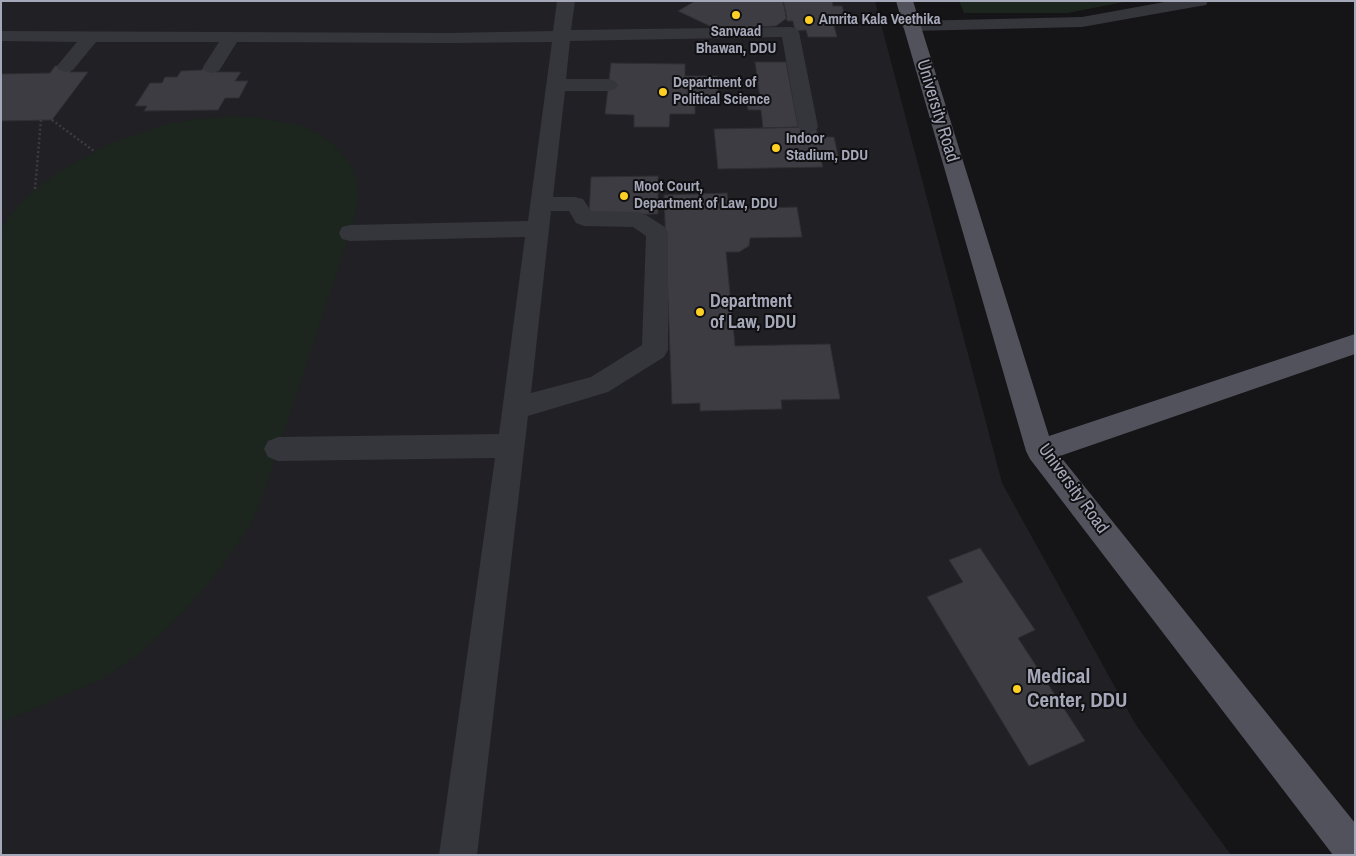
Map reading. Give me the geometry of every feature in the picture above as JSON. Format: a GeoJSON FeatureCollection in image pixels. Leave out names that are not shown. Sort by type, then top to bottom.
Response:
{"type":"FeatureCollection","features":[{"type":"Feature","properties":{"kind":"main road","name":"University Road"},"geometry":{"type":"LineString","coordinates":[[908,14],[1040,451],[1355,853]]}},
{"type":"Feature","properties":{"kind":"main road"},"geometry":{"type":"LineString","coordinates":[[1040,451],[1355,344]]}},
{"type":"Feature","properties":{"kind":"street"},"geometry":{"type":"LineString","coordinates":[[458,855],[566,1]]}},
{"type":"Feature","properties":{"kind":"street"},"geometry":{"type":"LineString","coordinates":[[908,14],[1082,22],[1200,1]]}},
{"type":"Feature","properties":{"kind":"street"},"geometry":{"type":"LineString","coordinates":[[1,36],[562,36],[730,31],[790,32],[795,86],[808,127]]}},
{"type":"Feature","properties":{"kind":"street"},"geometry":{"type":"LineString","coordinates":[[66,66],[91,36]]}},
{"type":"Feature","properties":{"kind":"street"},"geometry":{"type":"LineString","coordinates":[[212,67],[231,37]]}},
{"type":"Feature","properties":{"kind":"street"},"geometry":{"type":"LineString","coordinates":[[556,86],[608,85]]}},
{"type":"Feature","properties":{"kind":"street"},"geometry":{"type":"LineString","coordinates":[[350,233],[540,216],[576,204],[584,218],[621,217],[638,220],[657,233],[662,281],[655,350],[599,385],[516,408]]}},
{"type":"Feature","properties":{"kind":"street"},"geometry":{"type":"LineString","coordinates":[[278,449],[511,446]]}},
{"type":"Feature","properties":{"kind":"path"},"geometry":{"type":"LineString","coordinates":[[35,189],[41,120]]}},
{"type":"Feature","properties":{"kind":"path"},"geometry":{"type":"LineString","coordinates":[[52,120],[94,151]]}},
{"type":"Feature","properties":{"kind":"shaded area"},"geometry":{"type":"Polygon","coordinates":[[[1,1],[875,1],[1002,483],[1136,725],[1231,855],[1,855],[1,1]]]}},
{"type":"Feature","properties":{"kind":"shaded area"},"geometry":{"type":"Polygon","coordinates":[[[959,1],[1129,1],[1068,13],[964,13],[959,1]]]}},
{"type":"Feature","properties":{"kind":"shaded area"},"geometry":{"type":"Polygon","coordinates":[[[230,116],[254,117],[302,126],[324,137],[350,163],[357,180],[359,200],[350,233],[263,496],[250,526],[227,560],[201,593],[170,626],[138,655],[100,680],[1,723],[1,227],[22,201],[56,173],[111,143],[168,124],[230,116]]]}},
{"type":"Feature","properties":{"kind":"building","name":"Sanvaad Bhawan, DDU"},"geometry":{"type":"Polygon","coordinates":[[[695,1],[783,1],[787,18],[776,26],[716,29],[678,11],[695,1]]]}},
{"type":"Feature","properties":{"kind":"building","name":"Amrita Kala Veethika"},"geometry":{"type":"Polygon","coordinates":[[[783,1],[832,1],[833,6],[842,6],[845,15],[831,15],[837,37],[808,37],[806,30],[795,31],[793,21],[787,21],[783,1]]]}},
{"type":"Feature","properties":{"kind":"building"},"geometry":{"type":"Polygon","coordinates":[[[755,62],[786,62],[798,127],[763,128],[761,110],[748,110],[746,99],[760,98],[755,62]]]}},
{"type":"Feature","properties":{"kind":"building","name":"Department of Political Science"},"geometry":{"type":"Polygon","coordinates":[[[611,63],[685,64],[685,76],[717,76],[718,99],[695,99],[695,114],[670,114],[669,127],[634,127],[634,115],[605,114],[611,63]]]}},
{"type":"Feature","properties":{"kind":"building"},"geometry":{"type":"Polygon","coordinates":[[[55,66],[75,66],[70,72],[88,72],[52,120],[1,121],[1,74],[50,73],[55,66]]]}},
{"type":"Feature","properties":{"kind":"building"},"geometry":{"type":"Polygon","coordinates":[[[204,67],[216,72],[241,72],[235,81],[248,81],[239,98],[225,98],[218,110],[144,111],[147,106],[135,106],[150,83],[162,83],[165,77],[177,77],[181,71],[202,70],[204,67]]]}},
{"type":"Feature","properties":{"kind":"building","name":"Indoor Stadium, DDU"},"geometry":{"type":"Polygon","coordinates":[[[816,127],[818,137],[834,137],[839,160],[821,160],[823,167],[718,169],[714,129],[816,127]]]}},
{"type":"Feature","properties":{"kind":"building","name":"Moot Court, Department of Law, DDU"},"geometry":{"type":"Polygon","coordinates":[[[658,176],[658,214],[589,215],[591,177],[658,176]]]}},
{"type":"Feature","properties":{"kind":"building","name":"Department of Law, DDU"},"geometry":{"type":"Polygon","coordinates":[[[727,193],[729,209],[797,207],[802,237],[750,238],[749,246],[739,252],[726,252],[735,346],[830,344],[840,399],[781,400],[782,409],[700,411],[700,403],[672,404],[664,195],[727,193]]]}},
{"type":"Feature","properties":{"kind":"building","name":"Medical Center, DDU"},"geometry":{"type":"Polygon","coordinates":[[[980,548],[1035,630],[1018,638],[1085,741],[1029,766],[927,597],[963,582],[949,560],[980,548]]]}},
{"type":"Feature","properties":{"kind":"place","name":"Sanvaad Bhawan, DDU"},"geometry":{"type":"Point","coordinates":[736,15]}},
{"type":"Feature","properties":{"kind":"place","name":"Amrita Kala Veethika"},"geometry":{"type":"Point","coordinates":[809,20]}},
{"type":"Feature","properties":{"kind":"place","name":"Department of Political Science"},"geometry":{"type":"Point","coordinates":[663,92]}},
{"type":"Feature","properties":{"kind":"place","name":"Indoor Stadium, DDU"},"geometry":{"type":"Point","coordinates":[776,148]}},
{"type":"Feature","properties":{"kind":"place","name":"Moot Court, Department of Law, DDU"},"geometry":{"type":"Point","coordinates":[624,196]}},
{"type":"Feature","properties":{"kind":"place","name":"Department of Law, DDU"},"geometry":{"type":"Point","coordinates":[700,312]}},
{"type":"Feature","properties":{"kind":"place","name":"Medical Center, DDU"},"geometry":{"type":"Point","coordinates":[1017,689]}}]}
